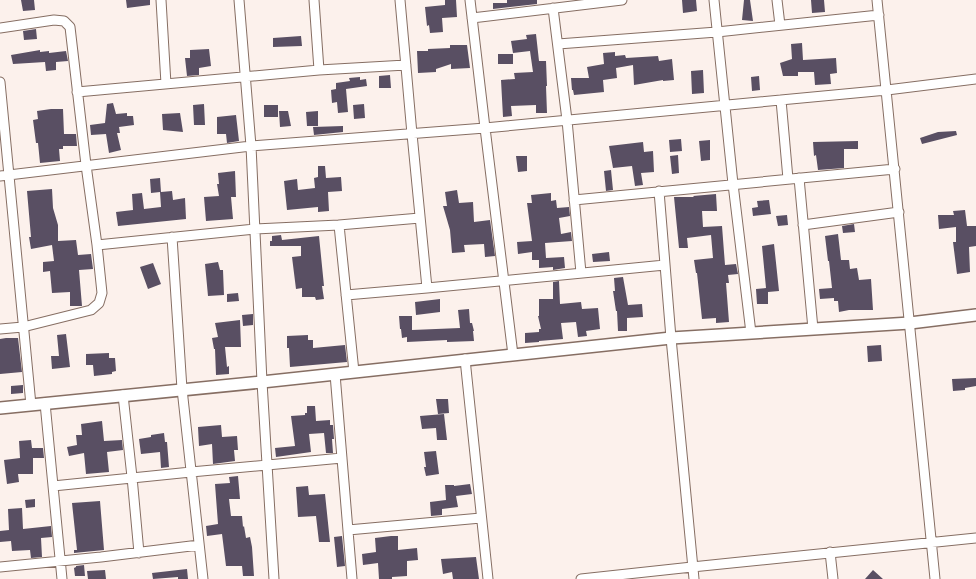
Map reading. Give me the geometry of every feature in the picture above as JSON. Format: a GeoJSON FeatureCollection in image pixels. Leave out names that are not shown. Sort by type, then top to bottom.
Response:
{"type":"FeatureCollection","features":[{"type":"Feature","properties":{"kind":"street"},"geometry":{"type":"LineString","coordinates":[[161,0],[166,84]]}},
{"type":"Feature","properties":{"kind":"street"},"geometry":{"type":"LineString","coordinates":[[239,0],[251,146],[266,465],[274,579]]}},
{"type":"Feature","properties":{"kind":"street"},"geometry":{"type":"LineString","coordinates":[[314,0],[319,70]]}},
{"type":"Feature","properties":{"kind":"street"},"geometry":{"type":"LineString","coordinates":[[400,0],[427,288]]}},
{"type":"Feature","properties":{"kind":"street"},"geometry":{"type":"LineString","coordinates":[[470,0],[513,355]]}},
{"type":"Feature","properties":{"kind":"street"},"geometry":{"type":"LineString","coordinates":[[472,18],[622,0]]}},
{"type":"Feature","properties":{"kind":"street"},"geometry":{"type":"LineString","coordinates":[[714,0],[732,184],[751,333]]}},
{"type":"Feature","properties":{"kind":"street"},"geometry":{"type":"LineString","coordinates":[[777,0],[780,25]]}},
{"type":"Feature","properties":{"kind":"street"},"geometry":{"type":"LineString","coordinates":[[877,0],[935,579]]}},
{"type":"Feature","properties":{"kind":"street"},"geometry":{"type":"LineString","coordinates":[[553,8],[567,120],[581,273]]}},
{"type":"Feature","properties":{"kind":"street"},"geometry":{"type":"LineString","coordinates":[[558,44],[717,32],[879,15]]}},
{"type":"Feature","properties":{"kind":"street"},"geometry":{"type":"LineString","coordinates":[[0,28],[54,20],[64,21],[70,27],[102,293],[99,303],[91,310],[23,327],[0,329]]}},
{"type":"Feature","properties":{"kind":"street"},"geometry":{"type":"LineString","coordinates":[[77,92],[245,76],[406,65]]}},
{"type":"Feature","properties":{"kind":"street"},"geometry":{"type":"LineString","coordinates":[[5,175],[251,146],[485,128],[887,90],[976,79]]}},
{"type":"Feature","properties":{"kind":"street"},"geometry":{"type":"LineString","coordinates":[[0,82],[5,175],[31,405]]}},
{"type":"Feature","properties":{"kind":"street"},"geometry":{"type":"LineString","coordinates":[[780,100],[788,179]]}},
{"type":"Feature","properties":{"kind":"street"},"geometry":{"type":"LineString","coordinates":[[574,200],[895,169]]}},
{"type":"Feature","properties":{"kind":"street"},"geometry":{"type":"LineString","coordinates":[[799,178],[813,329]]}},
{"type":"Feature","properties":{"kind":"street"},"geometry":{"type":"LineString","coordinates":[[659,191],[694,579]]}},
{"type":"Feature","properties":{"kind":"street"},"geometry":{"type":"LineString","coordinates":[[803,225],[899,212]]}},
{"type":"Feature","properties":{"kind":"street"},"geometry":{"type":"LineString","coordinates":[[97,245],[255,229],[339,225],[420,218]]}},
{"type":"Feature","properties":{"kind":"street"},"geometry":{"type":"LineString","coordinates":[[339,225],[354,372]]}},
{"type":"Feature","properties":{"kind":"street"},"geometry":{"type":"LineString","coordinates":[[172,237],[182,389],[203,579]]}},
{"type":"Feature","properties":{"kind":"street"},"geometry":{"type":"LineString","coordinates":[[346,295],[665,264]]}},
{"type":"Feature","properties":{"kind":"street"},"geometry":{"type":"LineString","coordinates":[[0,408],[671,338],[910,323],[976,315]]}},
{"type":"Feature","properties":{"kind":"street"},"geometry":{"type":"LineString","coordinates":[[465,360],[488,579]]}},
{"type":"Feature","properties":{"kind":"street"},"geometry":{"type":"LineString","coordinates":[[335,374],[352,579]]}},
{"type":"Feature","properties":{"kind":"street"},"geometry":{"type":"LineString","coordinates":[[123,395],[140,553]]}},
{"type":"Feature","properties":{"kind":"street"},"geometry":{"type":"LineString","coordinates":[[45,403],[62,579]]}},
{"type":"Feature","properties":{"kind":"street"},"geometry":{"type":"LineString","coordinates":[[53,486],[342,458]]}},
{"type":"Feature","properties":{"kind":"street"},"geometry":{"type":"LineString","coordinates":[[348,530],[481,518]]}},
{"type":"Feature","properties":{"kind":"street"},"geometry":{"type":"LineString","coordinates":[[582,579],[619,577],[692,567],[976,538]]}},
{"type":"Feature","properties":{"kind":"street"},"geometry":{"type":"LineString","coordinates":[[0,567],[199,545]]}},
{"type":"Feature","properties":{"kind":"street"},"geometry":{"type":"LineString","coordinates":[[830,552],[833,579]]}},
{"type":"Feature","properties":{"kind":"building"},"geometry":{"type":"Polygon","coordinates":[[[21,0],[34,0],[35,10],[23,11],[21,0]]]}},
{"type":"Feature","properties":{"kind":"building"},"geometry":{"type":"Polygon","coordinates":[[[126,0],[150,0],[150,5],[127,8],[126,0]]]}},
{"type":"Feature","properties":{"kind":"building"},"geometry":{"type":"Polygon","coordinates":[[[445,0],[456,0],[457,17],[442,18],[443,32],[430,33],[429,25],[427,26],[425,7],[445,5],[445,0]]]}},
{"type":"Feature","properties":{"kind":"building"},"geometry":{"type":"Polygon","coordinates":[[[507,0],[537,0],[537,4],[493,9],[493,3],[507,3],[507,0]]]}},
{"type":"Feature","properties":{"kind":"building"},"geometry":{"type":"Polygon","coordinates":[[[682,0],[696,0],[697,11],[683,13],[682,0]]]}},
{"type":"Feature","properties":{"kind":"building"},"geometry":{"type":"Polygon","coordinates":[[[744,0],[750,0],[753,21],[742,20],[744,0]]]}},
{"type":"Feature","properties":{"kind":"building"},"geometry":{"type":"Polygon","coordinates":[[[811,0],[824,0],[825,12],[812,13],[811,0]]]}},
{"type":"Feature","properties":{"kind":"building"},"geometry":{"type":"Polygon","coordinates":[[[36,29],[37,39],[24,40],[23,31],[36,29]]]}},
{"type":"Feature","properties":{"kind":"building"},"geometry":{"type":"Polygon","coordinates":[[[536,34],[539,61],[546,61],[547,113],[536,113],[536,105],[511,106],[512,116],[503,117],[501,80],[515,79],[514,73],[533,72],[530,51],[513,53],[511,41],[527,39],[526,35],[536,34]]]}},
{"type":"Feature","properties":{"kind":"building"},"geometry":{"type":"Polygon","coordinates":[[[301,36],[302,46],[273,47],[273,38],[301,36]]]}},
{"type":"Feature","properties":{"kind":"building"},"geometry":{"type":"Polygon","coordinates":[[[802,43],[803,60],[836,58],[837,73],[830,74],[831,84],[815,85],[814,72],[798,72],[798,76],[783,76],[780,63],[792,59],[791,44],[802,43]]]}},
{"type":"Feature","properties":{"kind":"building"},"geometry":{"type":"Polygon","coordinates":[[[450,45],[467,45],[470,68],[451,69],[451,64],[436,69],[436,72],[418,73],[417,51],[450,48],[450,45]]]}},
{"type":"Feature","properties":{"kind":"building"},"geometry":{"type":"Polygon","coordinates":[[[209,49],[211,66],[199,68],[199,75],[187,76],[185,58],[190,58],[190,50],[209,49]]]}},
{"type":"Feature","properties":{"kind":"building"},"geometry":{"type":"Polygon","coordinates":[[[40,50],[40,52],[49,51],[49,53],[66,51],[68,61],[56,62],[56,70],[46,71],[45,62],[13,64],[11,55],[40,50]]]}},
{"type":"Feature","properties":{"kind":"building"},"geometry":{"type":"Polygon","coordinates":[[[615,52],[615,56],[625,55],[626,58],[658,56],[659,61],[672,59],[674,80],[634,85],[633,65],[616,68],[617,78],[603,80],[604,92],[574,95],[571,78],[589,78],[587,67],[604,64],[603,53],[615,52]]]}},
{"type":"Feature","properties":{"kind":"building"},"geometry":{"type":"Polygon","coordinates":[[[498,54],[513,54],[513,64],[498,64],[498,54]]]}},
{"type":"Feature","properties":{"kind":"building"},"geometry":{"type":"Polygon","coordinates":[[[703,70],[704,93],[692,94],[691,71],[703,70]]]}},
{"type":"Feature","properties":{"kind":"building"},"geometry":{"type":"Polygon","coordinates":[[[390,75],[391,88],[379,88],[379,76],[390,75]]]}},
{"type":"Feature","properties":{"kind":"building"},"geometry":{"type":"Polygon","coordinates":[[[759,76],[760,90],[752,91],[751,77],[759,76]]]}},
{"type":"Feature","properties":{"kind":"building"},"geometry":{"type":"Polygon","coordinates":[[[360,77],[360,80],[366,79],[367,86],[346,89],[348,112],[338,113],[337,102],[332,103],[331,90],[336,89],[336,83],[350,81],[349,78],[360,77]]]}},
{"type":"Feature","properties":{"kind":"building"},"geometry":{"type":"Polygon","coordinates":[[[113,103],[116,114],[127,113],[127,116],[133,116],[134,125],[119,127],[120,133],[117,133],[121,150],[109,153],[106,134],[91,135],[90,125],[105,123],[107,104],[113,103]]]}},
{"type":"Feature","properties":{"kind":"building"},"geometry":{"type":"Polygon","coordinates":[[[204,104],[205,125],[194,125],[193,105],[204,104]]]}},
{"type":"Feature","properties":{"kind":"building"},"geometry":{"type":"Polygon","coordinates":[[[364,104],[365,118],[354,119],[353,105],[364,104]]]}},
{"type":"Feature","properties":{"kind":"building"},"geometry":{"type":"Polygon","coordinates":[[[264,105],[278,105],[278,117],[264,117],[264,105]]]}},
{"type":"Feature","properties":{"kind":"building"},"geometry":{"type":"Polygon","coordinates":[[[63,109],[64,134],[76,134],[77,146],[63,146],[63,149],[59,149],[60,161],[40,163],[33,120],[38,119],[37,111],[63,109]]]}},
{"type":"Feature","properties":{"kind":"building"},"geometry":{"type":"Polygon","coordinates":[[[279,111],[288,111],[291,126],[280,127],[279,111]]]}},
{"type":"Feature","properties":{"kind":"building"},"geometry":{"type":"Polygon","coordinates":[[[318,111],[318,126],[307,126],[306,112],[318,111]]]}},
{"type":"Feature","properties":{"kind":"building"},"geometry":{"type":"Polygon","coordinates":[[[180,113],[183,132],[163,130],[162,114],[180,113]]]}},
{"type":"Feature","properties":{"kind":"building"},"geometry":{"type":"Polygon","coordinates":[[[236,115],[239,141],[227,143],[226,134],[217,134],[217,117],[236,115]]]}},
{"type":"Feature","properties":{"kind":"building"},"geometry":{"type":"Polygon","coordinates":[[[343,126],[343,132],[314,135],[313,127],[343,126]]]}},
{"type":"Feature","properties":{"kind":"building"},"geometry":{"type":"Polygon","coordinates":[[[956,131],[957,135],[922,144],[920,138],[938,132],[956,131]]]}},
{"type":"Feature","properties":{"kind":"building"},"geometry":{"type":"Polygon","coordinates":[[[681,139],[682,151],[670,152],[669,140],[681,139]]]}},
{"type":"Feature","properties":{"kind":"building"},"geometry":{"type":"Polygon","coordinates":[[[710,140],[710,160],[701,161],[699,141],[710,140]]]}},
{"type":"Feature","properties":{"kind":"building"},"geometry":{"type":"Polygon","coordinates":[[[858,141],[858,149],[844,149],[844,168],[818,170],[813,142],[858,141]]]}},
{"type":"Feature","properties":{"kind":"building"},"geometry":{"type":"Polygon","coordinates":[[[643,142],[644,152],[653,151],[654,172],[641,173],[643,185],[635,186],[632,166],[613,168],[609,146],[643,142]]]}},
{"type":"Feature","properties":{"kind":"building"},"geometry":{"type":"Polygon","coordinates":[[[678,155],[679,173],[672,174],[670,156],[678,155]]]}},
{"type":"Feature","properties":{"kind":"building"},"geometry":{"type":"Polygon","coordinates":[[[516,156],[527,156],[527,171],[518,172],[516,156]]]}},
{"type":"Feature","properties":{"kind":"building"},"geometry":{"type":"Polygon","coordinates":[[[318,166],[325,166],[326,178],[341,177],[342,191],[328,192],[329,211],[318,212],[318,207],[287,210],[284,181],[297,179],[298,190],[315,188],[314,178],[318,177],[318,166]]]}},
{"type":"Feature","properties":{"kind":"building"},"geometry":{"type":"Polygon","coordinates":[[[611,170],[613,190],[606,191],[604,171],[611,170]]]}},
{"type":"Feature","properties":{"kind":"building"},"geometry":{"type":"Polygon","coordinates":[[[235,171],[236,197],[231,197],[233,219],[206,221],[204,197],[219,196],[218,173],[235,171]]]}},
{"type":"Feature","properties":{"kind":"building"},"geometry":{"type":"Polygon","coordinates":[[[160,178],[161,192],[172,191],[173,200],[185,198],[186,219],[118,226],[116,212],[133,210],[132,194],[142,193],[144,209],[161,207],[160,192],[151,193],[150,179],[160,178]]]}},
{"type":"Feature","properties":{"kind":"building"},"geometry":{"type":"Polygon","coordinates":[[[52,189],[53,208],[58,225],[58,241],[76,240],[78,255],[91,254],[93,269],[79,270],[82,306],[70,306],[70,292],[52,293],[50,271],[43,272],[43,262],[54,261],[52,245],[31,249],[27,191],[52,189]]]}},
{"type":"Feature","properties":{"kind":"building"},"geometry":{"type":"Polygon","coordinates":[[[457,190],[459,203],[473,202],[474,222],[490,220],[495,256],[485,257],[484,244],[464,245],[465,252],[452,253],[450,230],[443,206],[447,206],[445,192],[457,190]]]}},
{"type":"Feature","properties":{"kind":"building"},"geometry":{"type":"Polygon","coordinates":[[[551,193],[551,201],[556,200],[557,208],[569,207],[570,216],[559,218],[561,234],[571,232],[572,241],[545,243],[546,258],[564,257],[565,268],[553,270],[553,267],[539,268],[539,260],[532,260],[532,252],[518,254],[517,242],[532,241],[527,203],[532,203],[531,195],[551,193]]]}},
{"type":"Feature","properties":{"kind":"building"},"geometry":{"type":"Polygon","coordinates":[[[716,194],[717,211],[702,211],[703,227],[722,226],[725,265],[736,264],[738,274],[728,275],[729,283],[726,283],[729,322],[716,323],[716,318],[702,319],[694,260],[713,258],[711,235],[687,238],[688,248],[679,248],[674,197],[716,194]]]}},
{"type":"Feature","properties":{"kind":"building"},"geometry":{"type":"Polygon","coordinates":[[[769,200],[771,214],[753,216],[752,208],[758,207],[757,201],[769,200]]]}},
{"type":"Feature","properties":{"kind":"building"},"geometry":{"type":"Polygon","coordinates":[[[965,210],[967,226],[976,226],[976,246],[969,247],[970,272],[957,274],[953,242],[956,242],[956,227],[939,229],[938,215],[954,215],[953,211],[965,210]]]}},
{"type":"Feature","properties":{"kind":"building"},"geometry":{"type":"Polygon","coordinates":[[[787,215],[788,225],[778,226],[776,216],[787,215]]]}},
{"type":"Feature","properties":{"kind":"building"},"geometry":{"type":"Polygon","coordinates":[[[854,224],[855,232],[843,233],[842,226],[854,224]]]}},
{"type":"Feature","properties":{"kind":"building"},"geometry":{"type":"Polygon","coordinates":[[[838,234],[841,260],[849,260],[850,269],[857,268],[859,280],[871,279],[873,310],[839,312],[838,301],[834,301],[834,298],[820,299],[819,289],[832,288],[825,236],[838,234]]]}},
{"type":"Feature","properties":{"kind":"building"},"geometry":{"type":"Polygon","coordinates":[[[281,235],[282,240],[319,236],[324,299],[316,300],[315,297],[302,297],[302,288],[296,289],[292,257],[301,256],[301,246],[270,246],[272,236],[281,235]]]}},
{"type":"Feature","properties":{"kind":"building"},"geometry":{"type":"Polygon","coordinates":[[[774,244],[779,291],[768,292],[768,304],[757,304],[756,289],[766,288],[762,246],[774,244]]]}},
{"type":"Feature","properties":{"kind":"building"},"geometry":{"type":"Polygon","coordinates":[[[609,252],[610,261],[593,262],[592,254],[609,252]]]}},
{"type":"Feature","properties":{"kind":"building"},"geometry":{"type":"Polygon","coordinates":[[[218,262],[220,270],[223,270],[224,295],[208,296],[205,264],[218,262]]]}},
{"type":"Feature","properties":{"kind":"building"},"geometry":{"type":"Polygon","coordinates":[[[153,263],[161,284],[148,289],[140,267],[153,263]]]}},
{"type":"Feature","properties":{"kind":"building"},"geometry":{"type":"Polygon","coordinates":[[[623,277],[628,305],[642,304],[643,317],[627,318],[627,331],[618,331],[613,291],[615,291],[614,278],[623,277]]]}},
{"type":"Feature","properties":{"kind":"building"},"geometry":{"type":"Polygon","coordinates":[[[559,281],[560,304],[581,302],[582,309],[598,308],[600,329],[586,331],[587,336],[578,337],[576,322],[561,323],[563,339],[525,343],[525,333],[539,332],[539,329],[541,329],[538,316],[539,299],[553,299],[553,282],[559,281]]]}},
{"type":"Feature","properties":{"kind":"building"},"geometry":{"type":"Polygon","coordinates":[[[238,293],[239,301],[227,302],[227,294],[238,293]]]}},
{"type":"Feature","properties":{"kind":"building"},"geometry":{"type":"Polygon","coordinates":[[[440,299],[440,312],[416,315],[415,302],[440,299]]]}},
{"type":"Feature","properties":{"kind":"building"},"geometry":{"type":"Polygon","coordinates":[[[469,309],[470,323],[472,323],[474,331],[474,341],[407,342],[407,337],[402,338],[399,316],[412,316],[412,330],[460,328],[458,310],[469,309]]]}},
{"type":"Feature","properties":{"kind":"building"},"geometry":{"type":"Polygon","coordinates":[[[253,314],[253,325],[243,326],[242,315],[253,314]]]}},
{"type":"Feature","properties":{"kind":"building"},"geometry":{"type":"Polygon","coordinates":[[[240,320],[241,347],[225,347],[229,374],[216,375],[215,349],[212,338],[218,337],[215,323],[240,320]]]}},
{"type":"Feature","properties":{"kind":"building"},"geometry":{"type":"Polygon","coordinates":[[[66,334],[70,367],[52,369],[51,356],[59,356],[57,335],[66,334]]]}},
{"type":"Feature","properties":{"kind":"building"},"geometry":{"type":"Polygon","coordinates":[[[308,335],[308,340],[313,340],[313,348],[345,345],[347,362],[290,367],[287,336],[308,335]]]}},
{"type":"Feature","properties":{"kind":"building"},"geometry":{"type":"Polygon","coordinates":[[[18,338],[22,372],[0,374],[0,339],[18,338]]]}},
{"type":"Feature","properties":{"kind":"building"},"geometry":{"type":"Polygon","coordinates":[[[881,345],[882,361],[868,362],[867,346],[881,345]]]}},
{"type":"Feature","properties":{"kind":"building"},"geometry":{"type":"Polygon","coordinates":[[[109,353],[109,358],[115,358],[116,371],[112,372],[112,374],[94,376],[93,365],[86,365],[86,354],[109,353]]]}},
{"type":"Feature","properties":{"kind":"building"},"geometry":{"type":"Polygon","coordinates":[[[976,378],[976,386],[965,388],[965,390],[953,391],[952,379],[976,378]]]}},
{"type":"Feature","properties":{"kind":"building"},"geometry":{"type":"Polygon","coordinates":[[[23,385],[23,393],[11,394],[11,386],[23,385]]]}},
{"type":"Feature","properties":{"kind":"building"},"geometry":{"type":"Polygon","coordinates":[[[436,399],[448,399],[449,413],[438,414],[436,399]]]}},
{"type":"Feature","properties":{"kind":"building"},"geometry":{"type":"Polygon","coordinates":[[[307,406],[315,406],[316,421],[330,420],[330,425],[333,425],[333,453],[326,453],[324,433],[309,434],[311,452],[276,457],[275,448],[295,446],[291,416],[305,415],[307,413],[307,406]]]}},
{"type":"Feature","properties":{"kind":"building"},"geometry":{"type":"Polygon","coordinates":[[[444,414],[447,440],[437,440],[436,428],[422,429],[420,416],[444,414]]]}},
{"type":"Feature","properties":{"kind":"building"},"geometry":{"type":"Polygon","coordinates":[[[102,421],[104,441],[122,440],[123,450],[107,452],[109,472],[86,474],[84,453],[69,456],[67,447],[77,445],[76,435],[82,435],[81,424],[102,421]]]}},
{"type":"Feature","properties":{"kind":"building"},"geometry":{"type":"Polygon","coordinates":[[[221,425],[222,437],[237,436],[238,450],[234,450],[235,461],[213,464],[212,444],[199,446],[198,427],[221,425]]]}},
{"type":"Feature","properties":{"kind":"building"},"geometry":{"type":"Polygon","coordinates":[[[164,433],[165,442],[167,442],[169,467],[161,468],[160,452],[141,454],[139,439],[164,433]]]}},
{"type":"Feature","properties":{"kind":"building"},"geometry":{"type":"Polygon","coordinates":[[[31,440],[32,448],[43,448],[44,458],[33,458],[33,474],[18,474],[19,482],[7,484],[4,460],[20,458],[19,441],[31,440]]]}},
{"type":"Feature","properties":{"kind":"building"},"geometry":{"type":"Polygon","coordinates":[[[436,451],[439,474],[426,476],[424,452],[436,451]]]}},
{"type":"Feature","properties":{"kind":"building"},"geometry":{"type":"Polygon","coordinates":[[[238,476],[240,499],[229,499],[231,516],[242,516],[246,538],[250,537],[252,547],[254,576],[243,576],[242,566],[226,566],[222,534],[207,536],[206,526],[218,524],[215,484],[230,483],[229,477],[238,476]]]}},
{"type":"Feature","properties":{"kind":"building"},"geometry":{"type":"Polygon","coordinates":[[[470,484],[472,494],[456,496],[458,507],[442,509],[442,515],[431,516],[430,502],[446,500],[445,485],[470,484]]]}},
{"type":"Feature","properties":{"kind":"building"},"geometry":{"type":"Polygon","coordinates":[[[308,486],[309,495],[325,494],[330,542],[319,542],[316,516],[298,517],[296,487],[308,486]]]}},
{"type":"Feature","properties":{"kind":"building"},"geometry":{"type":"Polygon","coordinates":[[[35,499],[35,507],[26,508],[25,500],[35,499]]]}},
{"type":"Feature","properties":{"kind":"building"},"geometry":{"type":"Polygon","coordinates":[[[100,501],[104,550],[74,553],[74,550],[77,550],[72,503],[100,501]]]}},
{"type":"Feature","properties":{"kind":"building"},"geometry":{"type":"Polygon","coordinates":[[[22,508],[23,529],[51,526],[52,537],[41,538],[42,557],[31,558],[30,550],[12,551],[11,541],[0,542],[0,531],[9,530],[8,509],[22,508]]]}},
{"type":"Feature","properties":{"kind":"building"},"geometry":{"type":"Polygon","coordinates":[[[342,536],[345,566],[337,567],[334,537],[342,536]]]}},
{"type":"Feature","properties":{"kind":"building"},"geometry":{"type":"Polygon","coordinates":[[[398,536],[398,550],[417,548],[418,560],[407,561],[407,576],[379,579],[378,563],[363,565],[362,554],[376,552],[375,538],[398,536]]]}},
{"type":"Feature","properties":{"kind":"building"},"geometry":{"type":"Polygon","coordinates":[[[476,557],[479,579],[453,579],[452,572],[443,574],[441,559],[476,557]]]}},
{"type":"Feature","properties":{"kind":"building"},"geometry":{"type":"Polygon","coordinates":[[[84,565],[85,576],[75,576],[74,568],[84,565]]]}},
{"type":"Feature","properties":{"kind":"building"},"geometry":{"type":"Polygon","coordinates":[[[187,569],[188,579],[178,579],[178,577],[153,579],[152,573],[187,569]]]}},
{"type":"Feature","properties":{"kind":"building"},"geometry":{"type":"Polygon","coordinates":[[[105,570],[106,579],[88,579],[87,571],[105,570]]]}},
{"type":"Feature","properties":{"kind":"building"},"geometry":{"type":"Polygon","coordinates":[[[873,570],[883,579],[865,579],[873,570]]]}}]}
